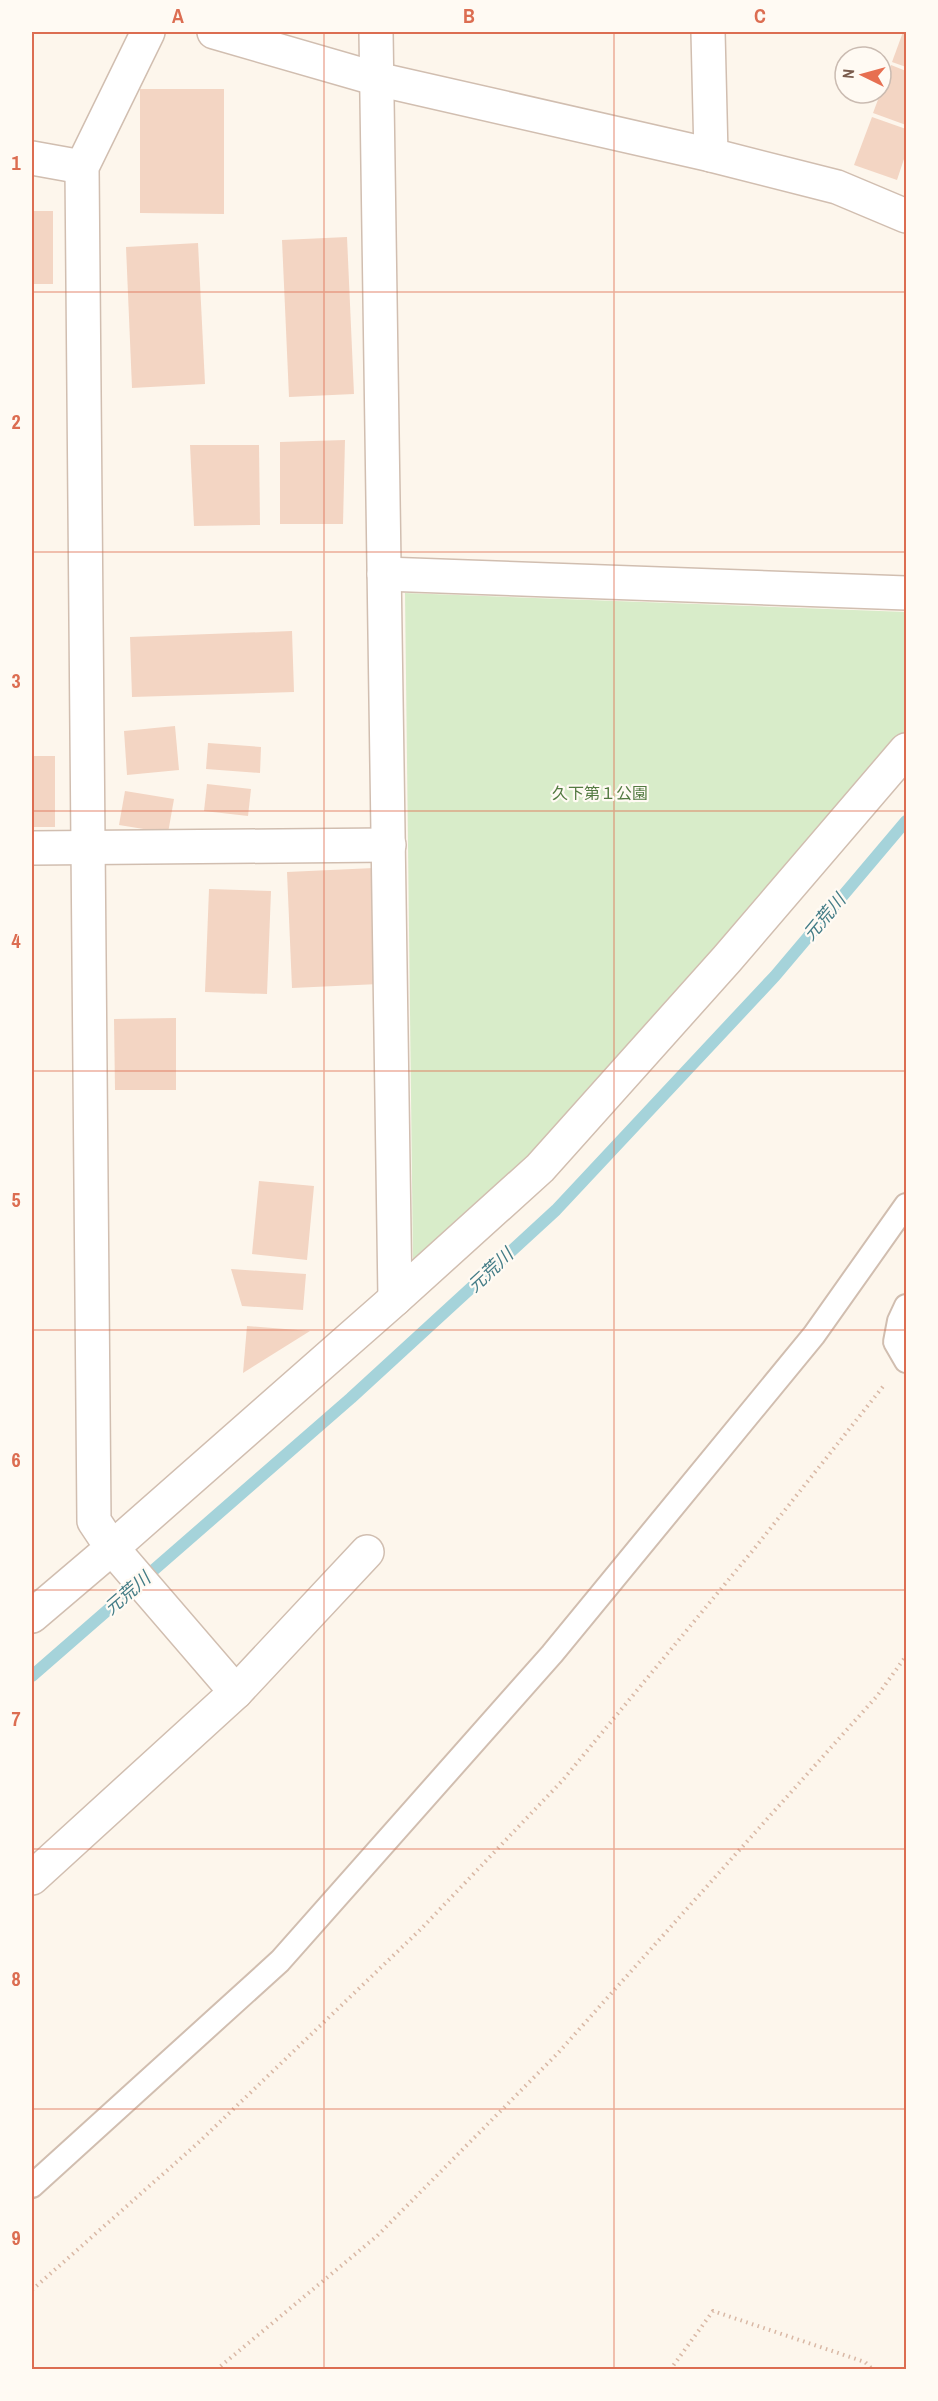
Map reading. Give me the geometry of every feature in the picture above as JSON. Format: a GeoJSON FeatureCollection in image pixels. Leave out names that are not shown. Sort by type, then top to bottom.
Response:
{"type":"FeatureCollection","features":[{"type":"Feature","properties":{"kind":"street"},"geometry":{"type":"LineString","coordinates":[[148,32],[82,167],[94,1521],[119,1556],[236,1692]]}},
{"type":"Feature","properties":{"kind":"street"},"geometry":{"type":"LineString","coordinates":[[214,32],[377,79],[711,155],[837,188],[906,216]]}},
{"type":"Feature","properties":{"kind":"street"},"geometry":{"type":"LineString","coordinates":[[376,32],[395,1299]]}},
{"type":"Feature","properties":{"kind":"street"},"geometry":{"type":"LineString","coordinates":[[708,32],[711,155]]}},
{"type":"Feature","properties":{"kind":"street"},"geometry":{"type":"LineString","coordinates":[[32,158],[82,167]]}},
{"type":"Feature","properties":{"kind":"street"},"geometry":{"type":"LineString","coordinates":[[384,574],[906,593]]}},
{"type":"Feature","properties":{"kind":"street"},"geometry":{"type":"LineString","coordinates":[[32,1616],[119,1556],[395,1299],[540,1168],[727,959],[906,750]]}},
{"type":"Feature","properties":{"kind":"street"},"geometry":{"type":"LineString","coordinates":[[32,848],[389,845]]}},
{"type":"Feature","properties":{"kind":"street"},"geometry":{"type":"LineString","coordinates":[[32,1878],[236,1692],[367,1552]]}},
{"type":"Feature","properties":{"kind":"lane"},"geometry":{"type":"LineString","coordinates":[[32,2186],[280,1961],[552,1654],[814,1335],[906,1205]]}},
{"type":"Feature","properties":{"kind":"lane"},"geometry":{"type":"LineString","coordinates":[[905,1361],[895,1342],[899,1321],[906,1306]]}},
{"type":"Feature","properties":{"kind":"path"},"geometry":{"type":"LineString","coordinates":[[32,2290],[198,2143],[371,1978],[422,1928],[562,1781],[754,1549],[905,1361]]}},
{"type":"Feature","properties":{"kind":"path"},"geometry":{"type":"LineString","coordinates":[[216,2370],[377,2236],[550,2062],[876,1695],[906,1656]]}},
{"type":"Feature","properties":{"kind":"path"},"geometry":{"type":"LineString","coordinates":[[670,2370],[713,2311],[865,2362],[873,2370]]}},
{"type":"Feature","properties":{"kind":"green space","name":"久下第１公園"},"geometry":{"type":"Polygon","coordinates":[[[405,593],[906,612],[906,729],[894,747],[547,1142],[413,1264],[405,593]]]}},
{"type":"Feature","properties":{"kind":"building"},"geometry":{"type":"Polygon","coordinates":[[[903,32],[906,32],[906,67],[893,62],[903,32]]]}},
{"type":"Feature","properties":{"kind":"building"},"geometry":{"type":"Polygon","coordinates":[[[893,66],[906,71],[906,125],[873,113],[876,105],[893,105],[893,66]]]}},
{"type":"Feature","properties":{"kind":"building"},"geometry":{"type":"Polygon","coordinates":[[[140,89],[224,89],[224,214],[140,213],[140,89]]]}},
{"type":"Feature","properties":{"kind":"building"},"geometry":{"type":"Polygon","coordinates":[[[872,117],[906,129],[906,153],[897,180],[854,165],[872,117]]]}},
{"type":"Feature","properties":{"kind":"building"},"geometry":{"type":"Polygon","coordinates":[[[32,211],[53,211],[53,284],[32,284],[32,211]]]}},
{"type":"Feature","properties":{"kind":"building"},"geometry":{"type":"Polygon","coordinates":[[[347,237],[354,394],[289,397],[282,240],[347,237]]]}},
{"type":"Feature","properties":{"kind":"building"},"geometry":{"type":"Polygon","coordinates":[[[198,243],[205,384],[132,388],[126,247],[198,243]]]}},
{"type":"Feature","properties":{"kind":"building"},"geometry":{"type":"Polygon","coordinates":[[[345,440],[343,524],[280,524],[280,442],[345,440]]]}},
{"type":"Feature","properties":{"kind":"building"},"geometry":{"type":"Polygon","coordinates":[[[190,445],[259,445],[260,525],[194,526],[190,445]]]}},
{"type":"Feature","properties":{"kind":"building"},"geometry":{"type":"Polygon","coordinates":[[[292,631],[294,692],[132,697],[130,637],[292,631]]]}},
{"type":"Feature","properties":{"kind":"building"},"geometry":{"type":"Polygon","coordinates":[[[175,726],[179,770],[127,775],[124,731],[175,726]]]}},
{"type":"Feature","properties":{"kind":"building"},"geometry":{"type":"Polygon","coordinates":[[[208,743],[261,747],[260,773],[206,769],[208,743]]]}},
{"type":"Feature","properties":{"kind":"building"},"geometry":{"type":"Polygon","coordinates":[[[32,756],[55,756],[55,827],[32,827],[32,756]]]}},
{"type":"Feature","properties":{"kind":"building"},"geometry":{"type":"Polygon","coordinates":[[[207,784],[251,789],[248,816],[204,811],[207,784]]]}},
{"type":"Feature","properties":{"kind":"building"},"geometry":{"type":"Polygon","coordinates":[[[125,791],[174,799],[168,833],[119,825],[125,791]]]}},
{"type":"Feature","properties":{"kind":"building"},"geometry":{"type":"Polygon","coordinates":[[[374,868],[379,984],[292,988],[287,872],[374,868]]]}},
{"type":"Feature","properties":{"kind":"building"},"geometry":{"type":"Polygon","coordinates":[[[209,889],[271,891],[267,994],[205,992],[209,889]]]}},
{"type":"Feature","properties":{"kind":"building"},"geometry":{"type":"Polygon","coordinates":[[[176,1018],[176,1090],[115,1090],[114,1019],[176,1018]]]}},
{"type":"Feature","properties":{"kind":"building"},"geometry":{"type":"Polygon","coordinates":[[[259,1181],[314,1186],[307,1260],[252,1254],[259,1181]]]}},
{"type":"Feature","properties":{"kind":"building"},"geometry":{"type":"Polygon","coordinates":[[[231,1269],[306,1274],[303,1310],[242,1306],[231,1269]]]}},
{"type":"Feature","properties":{"kind":"building"},"geometry":{"type":"Polygon","coordinates":[[[247,1326],[310,1331],[243,1373],[247,1326]]]}},
{"type":"Feature","properties":{"kind":"waterway","name":"元荒川"},"geometry":{"type":"LineString","coordinates":[[32,1676],[351,1398],[556,1210],[775,976],[906,821]]}}]}
